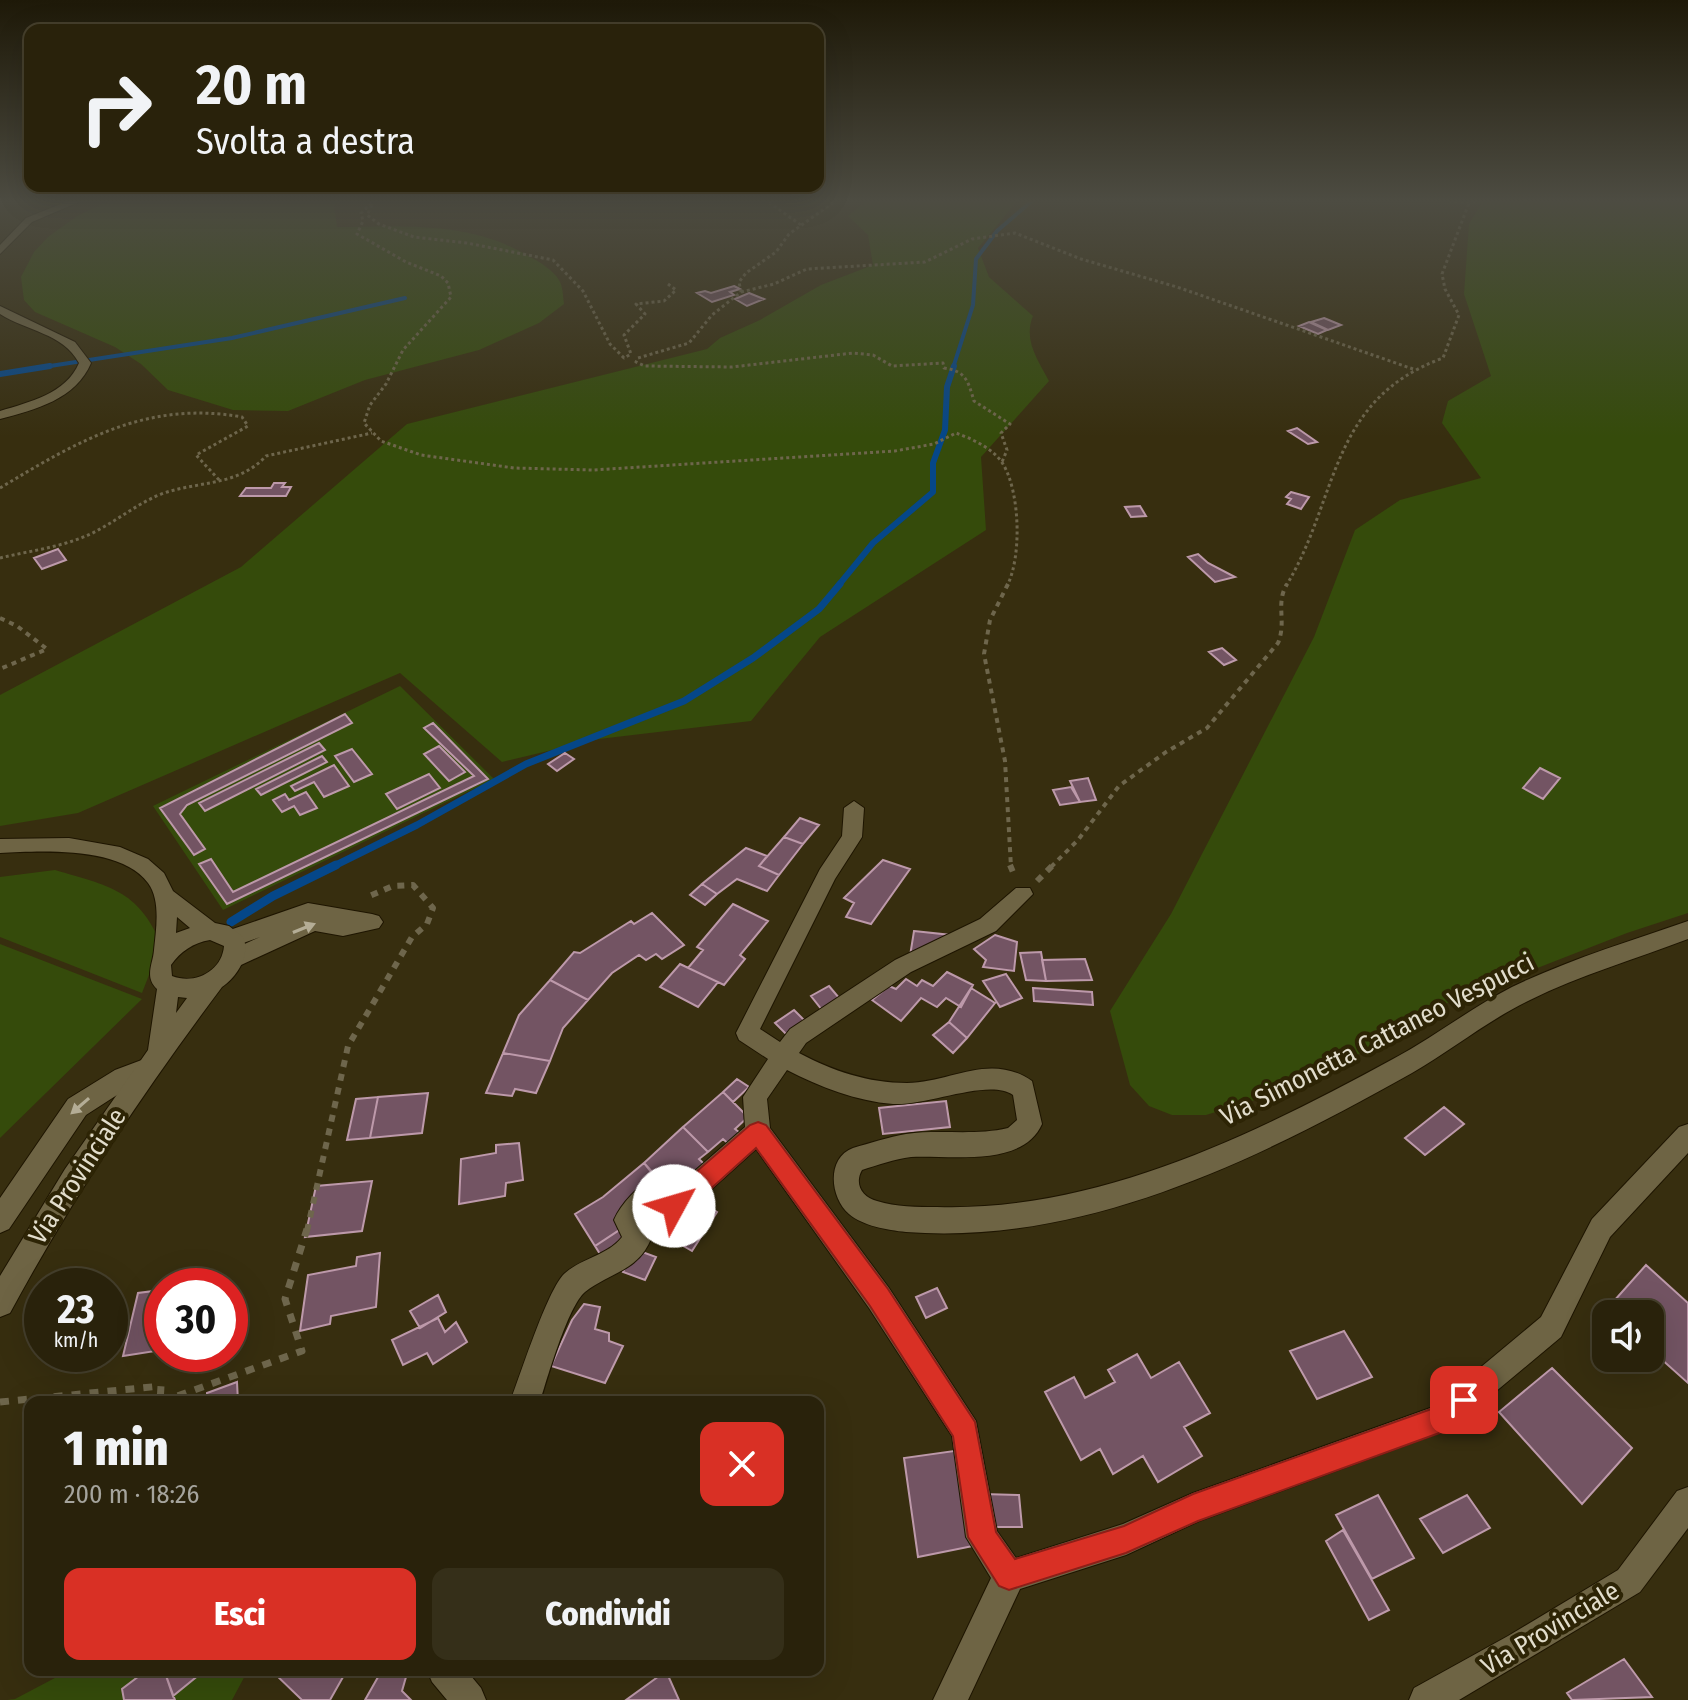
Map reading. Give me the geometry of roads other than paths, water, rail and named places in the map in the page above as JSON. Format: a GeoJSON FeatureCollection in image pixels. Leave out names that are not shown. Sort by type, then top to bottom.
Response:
{"type":"FeatureCollection","features":[{"type":"Feature","properties":{"kind":"street"},"geometry":{"type":"LineString","coordinates":[[0,309],[59,338],[82,354],[85,363],[78,378],[56,394],[0,415]]}},
{"type":"Feature","properties":{"kind":"street","name":"Via Simonetta Cattaneo Vespucci"},"geometry":{"type":"LineString","coordinates":[[854,808],[852,837],[827,875],[747,1033],[782,1057],[845,1084],[878,1092],[901,1094],[933,1091],[993,1076],[1017,1083],[1024,1089],[1030,1124],[1015,1138],[998,1142],[906,1146],[854,1160],[845,1176],[850,1198],[861,1210],[922,1221],[973,1222],[1073,1206],[1221,1154],[1403,1066],[1524,992],[1688,930]]}},
{"type":"Feature","properties":{"kind":"street"},"geometry":{"type":"LineString","coordinates":[[0,846],[59,842],[113,852],[156,876],[165,897],[165,954],[159,973],[162,981],[169,986],[190,989],[214,980],[225,943]]}},
{"type":"Feature","properties":{"kind":"street"},"geometry":{"type":"LineString","coordinates":[[1009,1576],[982,1537],[966,1431],[862,1273],[758,1132],[755,1097],[798,1036],[863,995],[875,983],[935,948],[951,944],[988,925],[1023,894]]}},
{"type":"Feature","properties":{"kind":"street"},"geometry":{"type":"LineString","coordinates":[[165,897],[225,943]]}},
{"type":"Feature","properties":{"kind":"street"},"geometry":{"type":"LineString","coordinates":[[165,954],[185,938],[225,943],[313,922],[343,927],[372,922],[308,911],[225,943]]}},
{"type":"Feature","properties":{"kind":"street","name":"Via Provinciale"},"geometry":{"type":"LineString","coordinates":[[0,1303],[43,1225],[153,1060],[214,980]]}},
{"type":"Feature","properties":{"kind":"street"},"geometry":{"type":"LineString","coordinates":[[0,1220],[77,1107],[153,1060],[169,986]]}},
{"type":"Feature","properties":{"kind":"street"},"geometry":{"type":"LineString","coordinates":[[527,1396],[550,1331],[573,1284],[623,1257],[638,1239],[627,1220],[655,1190],[674,1206],[758,1132]]}},
{"type":"Feature","properties":{"kind":"street"},"geometry":{"type":"LineString","coordinates":[[950,1700],[1009,1576],[1126,1539],[1193,1508],[1442,1418],[1551,1327],[1601,1228],[1688,1135]]}},
{"type":"Feature","properties":{"kind":"street","name":"Via Provinciale"},"geometry":{"type":"LineString","coordinates":[[1426,1700],[1520,1648],[1629,1581],[1688,1502]]}},
{"type":"Feature","properties":{"kind":"street"},"geometry":{"type":"LineString","coordinates":[[449,1676],[469,1700]]}},
{"type":"Feature","properties":{"kind":"waterway"},"geometry":{"type":"LineString","coordinates":[[953,368],[973,305],[975,278]]}},
{"type":"Feature","properties":{"kind":"waterway"},"geometry":{"type":"LineString","coordinates":[[50,366],[232,338],[405,298]]}},
{"type":"Feature","properties":{"kind":"waterway"},"geometry":{"type":"LineString","coordinates":[[0,374],[50,366]]}},
{"type":"Feature","properties":{"kind":"waterway"},"geometry":{"type":"LineString","coordinates":[[37,368],[50,366]]}},
{"type":"Feature","properties":{"kind":"waterway"},"geometry":{"type":"LineString","coordinates":[[838,586],[873,543],[933,492],[933,463],[945,430],[947,387],[954,366]]}},
{"type":"Feature","properties":{"kind":"waterway"},"geometry":{"type":"LineString","coordinates":[[332,867],[417,825],[526,764],[684,701],[753,658],[819,609],[840,584]]}},
{"type":"Feature","properties":{"kind":"waterway"},"geometry":{"type":"LineString","coordinates":[[231,922],[273,896],[336,865]]}}]}
